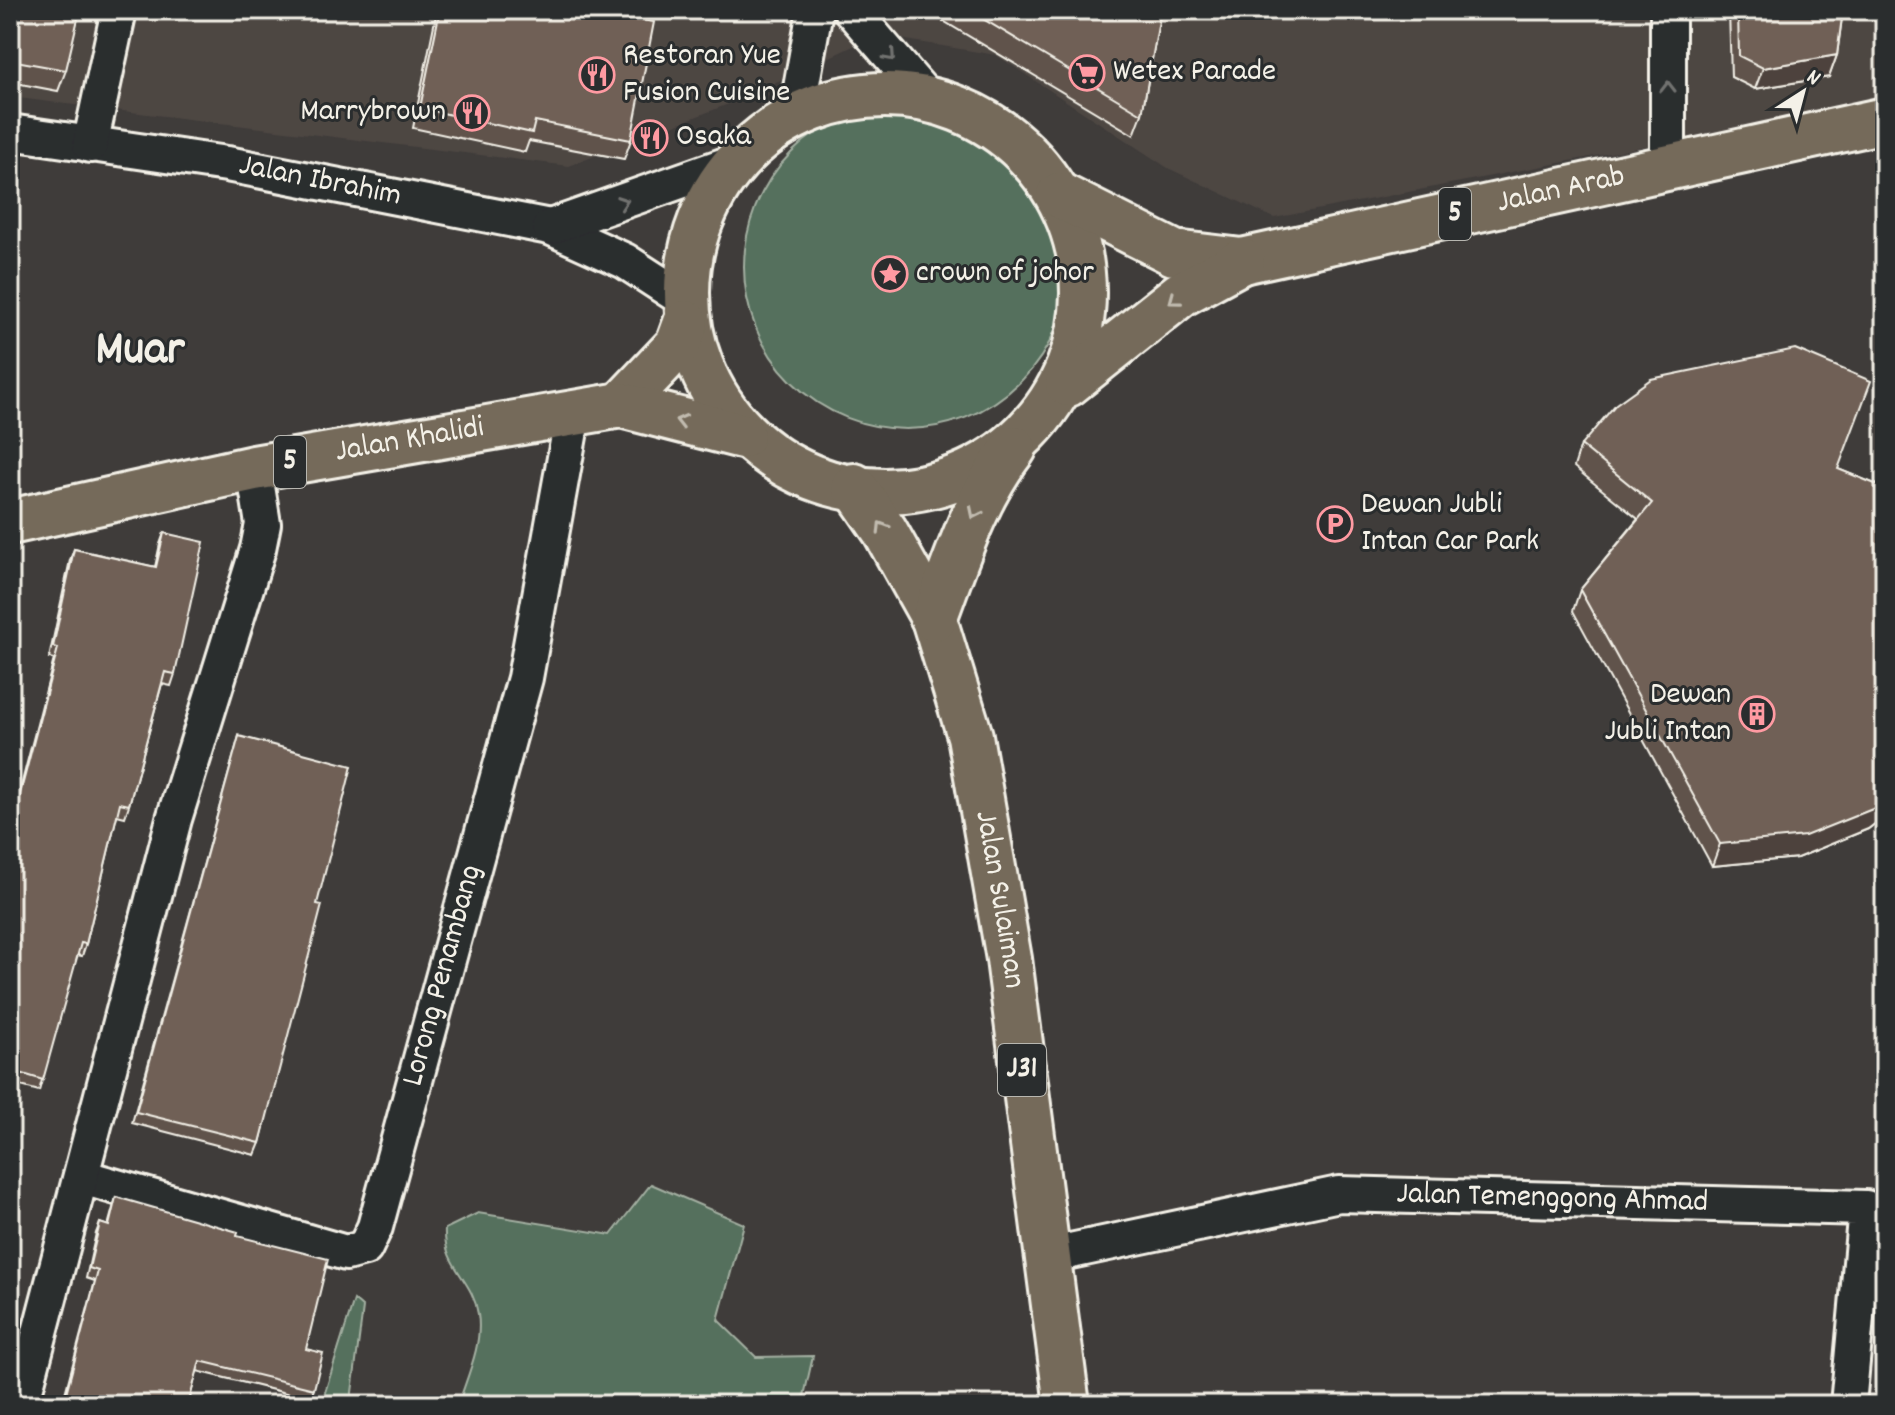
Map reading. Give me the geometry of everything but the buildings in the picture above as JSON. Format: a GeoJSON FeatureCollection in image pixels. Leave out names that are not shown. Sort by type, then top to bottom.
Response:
{"type":"FeatureCollection","features":[{"type":"Feature","properties":{"kind":"main road"},"geometry":{"type":"LineString","coordinates":[[621,405],[678,345],[686,312],[690,250],[708,202],[737,161],[764,136],[796,116],[854,99],[885,96],[930,101],[982,120],[1026,153],[1059,195],[1079,241],[1087,288],[1083,337],[1068,384]]}},
{"type":"Feature","properties":{"kind":"main road","name":"Jalan Arab"},"geometry":{"type":"LineString","coordinates":[[1059,195],[1174,253],[1242,261],[1668,165],[1885,120]]}},
{"type":"Feature","properties":{"kind":"main road","name":"5"},"geometry":{"type":"LineString","coordinates":[[621,405],[742,436],[814,476],[854,486],[910,485],[954,478],[996,456],[1033,424],[1068,384],[1181,294],[1242,261]]}},
{"type":"Feature","properties":{"kind":"main road"},"geometry":{"type":"LineString","coordinates":[[686,312],[705,384],[742,436]]}},
{"type":"Feature","properties":{"kind":"main road","name":"Jalan Khalidi"},"geometry":{"type":"LineString","coordinates":[[10,522],[254,468],[621,405]]}},
{"type":"Feature","properties":{"kind":"main road"},"geometry":{"type":"LineString","coordinates":[[934,619],[972,517],[999,467],[1033,424]]}},
{"type":"Feature","properties":{"kind":"main road","name":"J31"},"geometry":{"type":"LineString","coordinates":[[854,486],[885,531],[934,619]]}},
{"type":"Feature","properties":{"kind":"main road","name":"Jalan Sulaiman"},"geometry":{"type":"LineString","coordinates":[[934,619],[970,736],[1009,959],[1067,1405]]}},
{"type":"Feature","properties":{"kind":"street"},"geometry":{"type":"LineString","coordinates":[[90,145],[119,10]]}},
{"type":"Feature","properties":{"kind":"street"},"geometry":{"type":"LineString","coordinates":[[796,116],[815,10]]}},
{"type":"Feature","properties":{"kind":"street"},"geometry":{"type":"LineString","coordinates":[[851,10],[930,101]]}},
{"type":"Feature","properties":{"kind":"street"},"geometry":{"type":"LineString","coordinates":[[1668,10],[1668,165]]}},
{"type":"Feature","properties":{"kind":"street","name":"Jalan Ibrahim"},"geometry":{"type":"LineString","coordinates":[[10,132],[227,164],[550,227],[625,261],[686,312]]}},
{"type":"Feature","properties":{"kind":"street"},"geometry":{"type":"LineString","coordinates":[[550,227],[737,161]]}},
{"type":"Feature","properties":{"kind":"street","name":"Lorong Penambang"},"geometry":{"type":"LineString","coordinates":[[82,1177],[346,1253],[365,1248],[378,1214],[525,678],[573,414]]}},
{"type":"Feature","properties":{"kind":"street"},"geometry":{"type":"LineString","coordinates":[[21,1405],[174,819],[258,549],[263,524],[254,468]]}},
{"type":"Feature","properties":{"kind":"street","name":"Jalan Temenggong Ahmad"},"geometry":{"type":"LineString","coordinates":[[1047,1256],[1339,1194],[1866,1208],[1848,1405]]}},
{"type":"Feature","properties":{"kind":"shaded area"},"geometry":{"type":"Polygon","coordinates":[[[10,10],[1885,10],[1885,100],[1274,218],[1168,168],[996,55],[877,35],[731,103],[569,166],[10,97],[10,10]]]}},
{"type":"Feature","properties":{"kind":"green space"},"geometry":{"type":"Polygon","coordinates":[[[906,105],[938,108],[968,117],[996,132],[1031,164],[1056,205],[1065,235],[1068,267],[1065,299],[1056,329],[1041,357],[1009,392],[968,417],[938,426],[906,429],[874,426],[844,417],[816,402],[781,370],[756,329],[747,299],[744,267],[747,235],[756,205],[771,177],[803,142],[844,117],[874,108],[906,105]]]}},
{"type":"Feature","properties":{"kind":"green space"},"geometry":{"type":"Polygon","coordinates":[[[651,1184],[744,1224],[718,1320],[756,1357],[813,1356],[802,1405],[458,1405],[473,1360],[479,1325],[475,1302],[449,1253],[445,1229],[478,1213],[611,1235],[651,1184]]]}},
{"type":"Feature","properties":{"kind":"green space"},"geometry":{"type":"Polygon","coordinates":[[[354,1300],[363,1308],[351,1400],[355,1405],[321,1405],[354,1300]]]}},
{"type":"Feature","properties":{"kind":"place","name":"Wetex Parade"},"geometry":{"type":"Point","coordinates":[1087,73]}},
{"type":"Feature","properties":{"kind":"place","name":"Restoran Yue Fusion Cuisine"},"geometry":{"type":"Point","coordinates":[597,75]}},
{"type":"Feature","properties":{"kind":"place","name":"Marrybrown"},"geometry":{"type":"Point","coordinates":[472,113]}},
{"type":"Feature","properties":{"kind":"place","name":"Osaka"},"geometry":{"type":"Point","coordinates":[650,138]}},
{"type":"Feature","properties":{"kind":"place","name":"crown of johor"},"geometry":{"type":"Point","coordinates":[890,274]}},
{"type":"Feature","properties":{"kind":"place","name":"Dewan Jubli Intan Car Park"},"geometry":{"type":"Point","coordinates":[1335,524]}},
{"type":"Feature","properties":{"kind":"place","name":"Dewan Jubli Intan"},"geometry":{"type":"Point","coordinates":[1757,714]}},
{"type":"Feature","properties":{"kind":"district","name":"Muar"},"geometry":{"type":"Point","coordinates":[140,352]}}]}
